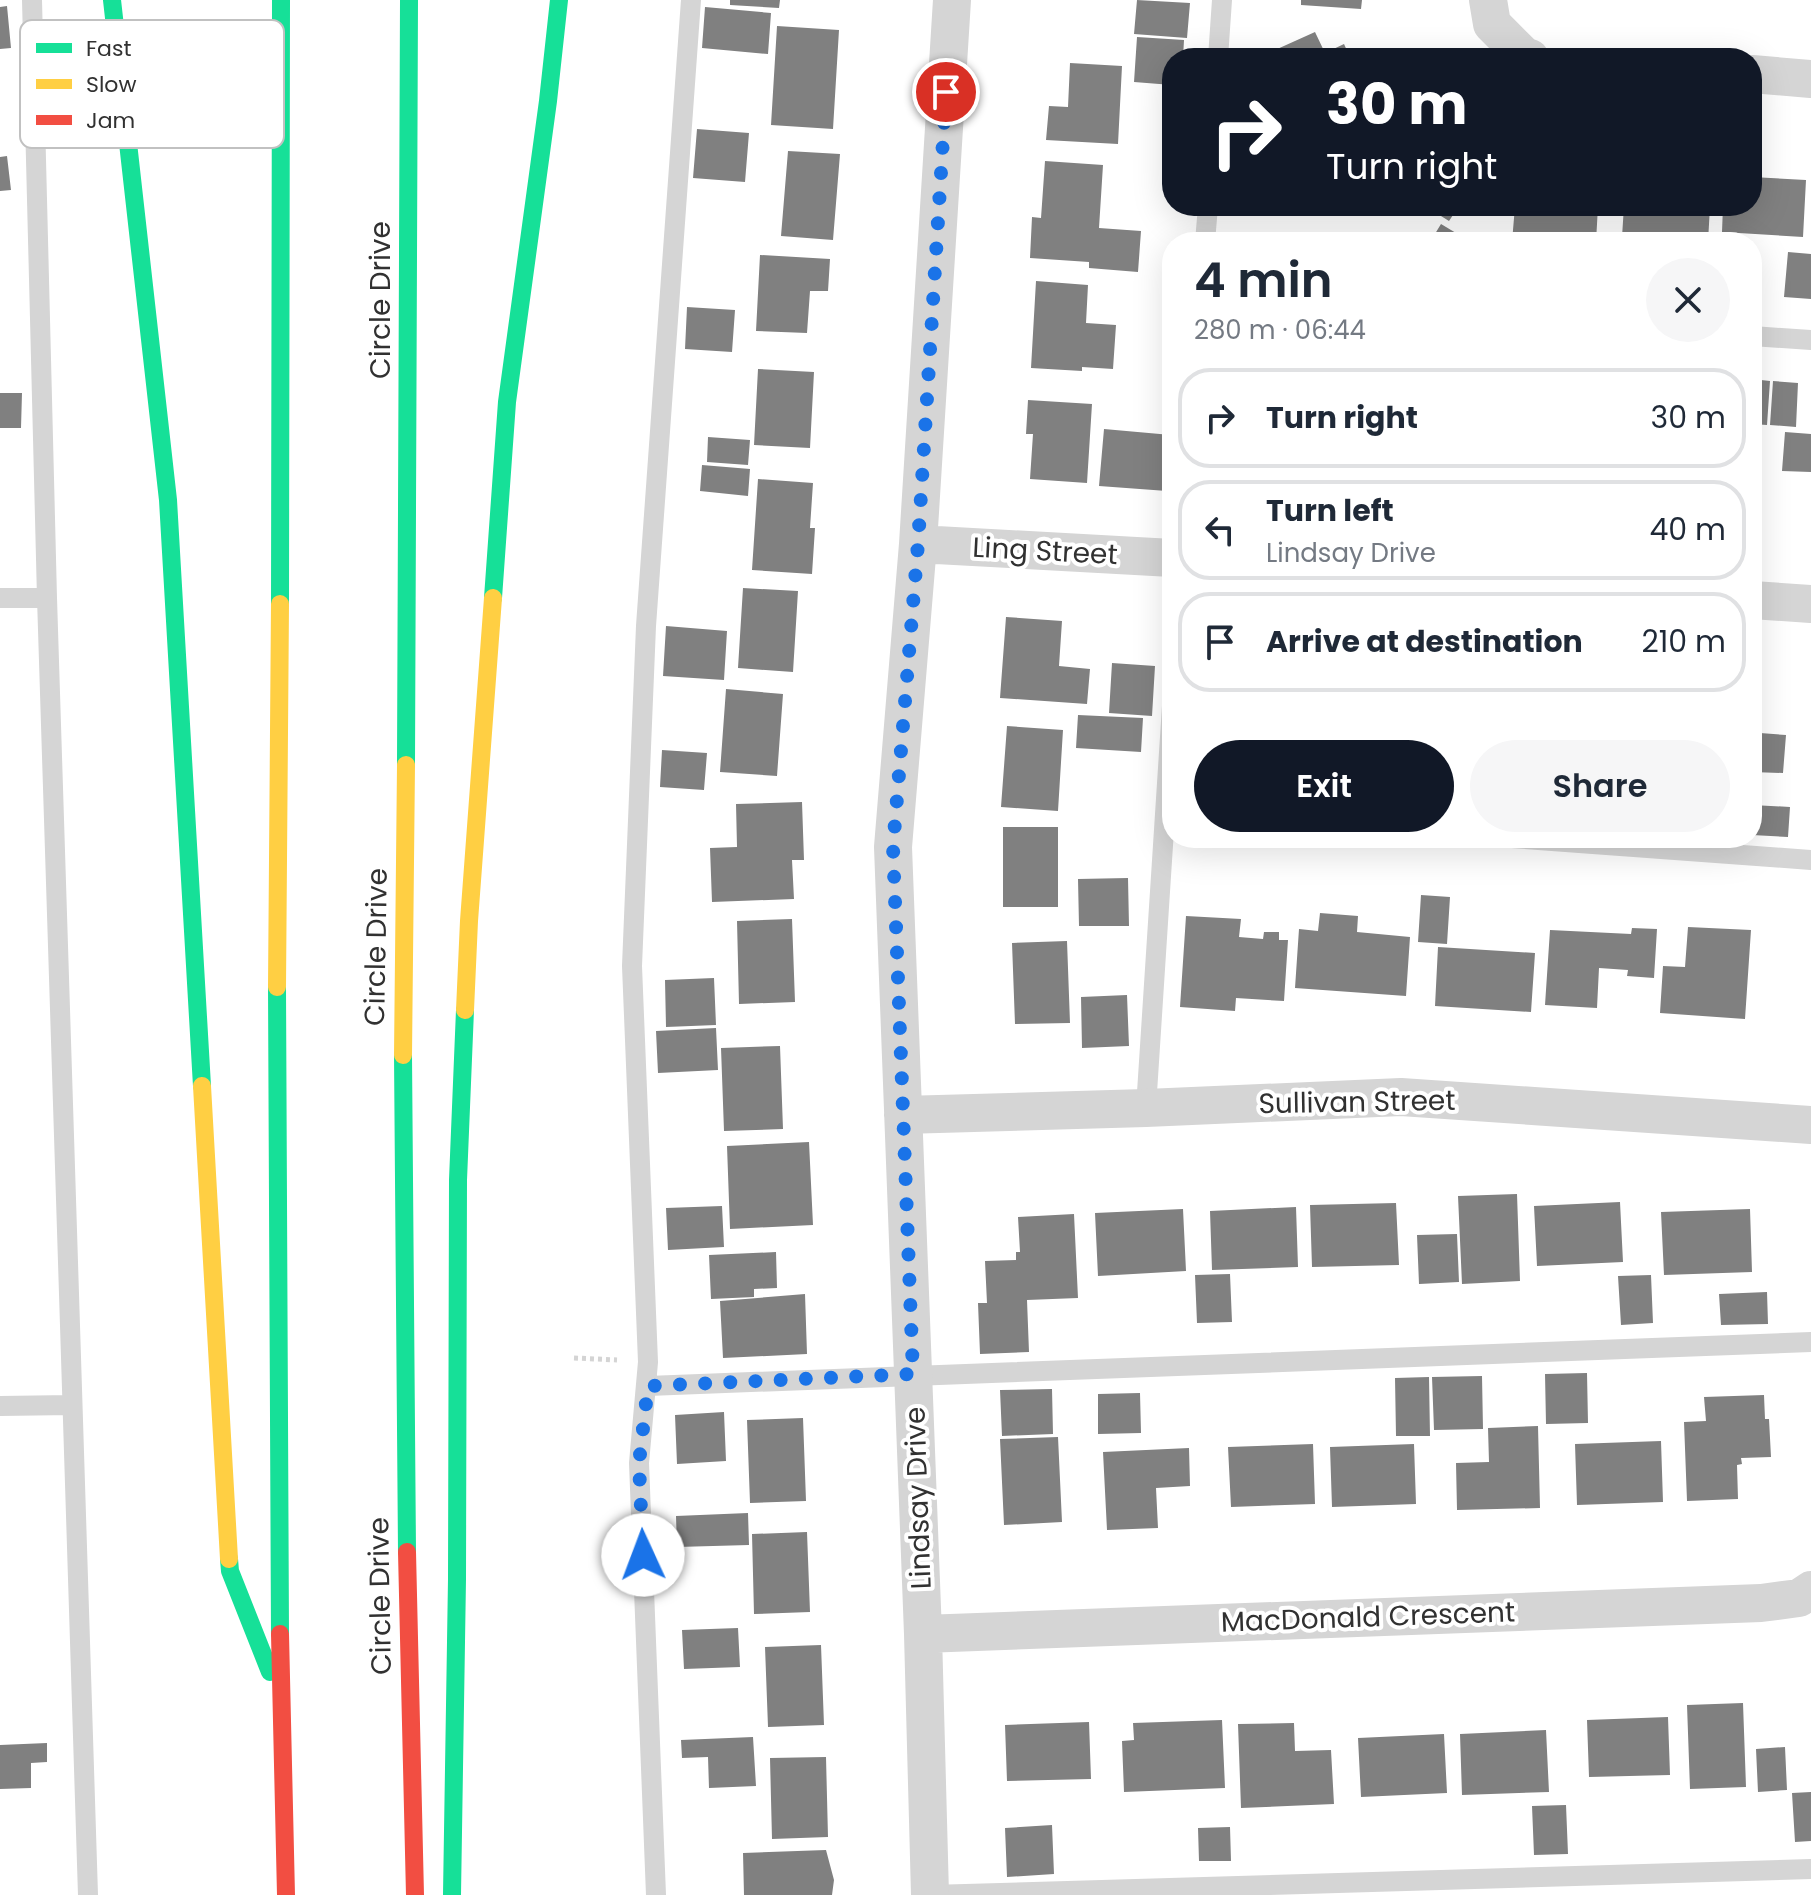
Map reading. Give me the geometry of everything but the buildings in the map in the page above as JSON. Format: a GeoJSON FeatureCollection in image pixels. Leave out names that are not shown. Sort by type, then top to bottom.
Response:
{"type":"FeatureCollection","features":[{"type":"Feature","properties":{"kind":"highway"},"geometry":{"type":"LineString","coordinates":[[112,0],[114,20]]}},
{"type":"Feature","properties":{"kind":"highway"},"geometry":{"type":"LineString","coordinates":[[281,0],[281,20]]}},
{"type":"Feature","properties":{"kind":"highway","name":"Circle Drive"},"geometry":{"type":"LineString","coordinates":[[409,0],[402,1157],[415,1895]]}},
{"type":"Feature","properties":{"kind":"highway"},"geometry":{"type":"LineString","coordinates":[[452,1895],[458,1180],[469,921],[507,402],[559,0]]}},
{"type":"Feature","properties":{"kind":"highway"},"geometry":{"type":"LineString","coordinates":[[129,148],[168,500],[230,1571],[280,1697]]}},
{"type":"Feature","properties":{"kind":"highway"},"geometry":{"type":"LineString","coordinates":[[280,148],[277,1164],[280,1697],[286,1895]]}},
{"type":"Feature","properties":{"kind":"street","name":"Lindsay Drive"},"geometry":{"type":"LineString","coordinates":[[930,1895],[893,847],[918,544],[952,0]]}},
{"type":"Feature","properties":{"kind":"street"},"geometry":{"type":"LineString","coordinates":[[1488,0],[1492,24],[1516,48]]}},
{"type":"Feature","properties":{"kind":"street"},"geometry":{"type":"LineString","coordinates":[[1762,75],[1811,79]]}},
{"type":"Feature","properties":{"kind":"street","name":"Ling Street"},"geometry":{"type":"LineString","coordinates":[[918,544],[1162,557]]}},
{"type":"Feature","properties":{"kind":"street"},"geometry":{"type":"LineString","coordinates":[[1762,601],[1811,604]]}},
{"type":"Feature","properties":{"kind":"street","name":"Sullivan Street"},"geometry":{"type":"LineString","coordinates":[[903,1115],[1401,1097],[1811,1125]]}},
{"type":"Feature","properties":{"kind":"street","name":"MacDonald Crescent"},"geometry":{"type":"LineString","coordinates":[[923,1634],[1761,1603],[1799,1598],[1811,1590]]}},
{"type":"Feature","properties":{"kind":"lane"},"geometry":{"type":"LineString","coordinates":[[32,0],[33,20]]}},
{"type":"Feature","properties":{"kind":"lane"},"geometry":{"type":"LineString","coordinates":[[656,1895],[639,1463],[648,1362],[632,966],[646,626],[691,0]]}},
{"type":"Feature","properties":{"kind":"lane"},"geometry":{"type":"LineString","coordinates":[[1219,48],[1222,0]]}},
{"type":"Feature","properties":{"kind":"lane"},"geometry":{"type":"LineString","coordinates":[[36,148],[88,1895]]}},
{"type":"Feature","properties":{"kind":"lane"},"geometry":{"type":"LineString","coordinates":[[1762,337],[1811,340]]}},
{"type":"Feature","properties":{"kind":"lane"},"geometry":{"type":"LineString","coordinates":[[0,598],[47,598]]}},
{"type":"Feature","properties":{"kind":"lane"},"geometry":{"type":"LineString","coordinates":[[1146,1108],[1166,848]]}},
{"type":"Feature","properties":{"kind":"lane"},"geometry":{"type":"LineString","coordinates":[[1648,848],[1811,860]]}},
{"type":"Feature","properties":{"kind":"lane"},"geometry":{"type":"LineString","coordinates":[[648,1386],[1811,1342]]}},
{"type":"Feature","properties":{"kind":"lane"},"geometry":{"type":"LineString","coordinates":[[0,1406],[71,1405]]}},
{"type":"Feature","properties":{"kind":"lane"},"geometry":{"type":"LineString","coordinates":[[930,1895],[1811,1869]]}},
{"type":"Feature","properties":{"kind":"path"},"geometry":{"type":"LineString","coordinates":[[574,1358],[648,1362]]}},
{"type":"Feature","properties":{"kind":"traffic: fast"},"geometry":{"type":"LineString","coordinates":[[112,0],[114,20]]}},
{"type":"Feature","properties":{"kind":"traffic: fast"},"geometry":{"type":"LineString","coordinates":[[281,0],[281,20]]}},
{"type":"Feature","properties":{"kind":"traffic: fast"},"geometry":{"type":"LineString","coordinates":[[406,765],[409,0]]}},
{"type":"Feature","properties":{"kind":"traffic: fast"},"geometry":{"type":"LineString","coordinates":[[493,598],[507,402],[559,0]]}},
{"type":"Feature","properties":{"kind":"traffic: fast"},"geometry":{"type":"LineString","coordinates":[[129,148],[168,500],[202,1086]]}},
{"type":"Feature","properties":{"kind":"traffic: fast"},"geometry":{"type":"LineString","coordinates":[[280,604],[281,148]]}},
{"type":"Feature","properties":{"kind":"traffic: fast"},"geometry":{"type":"LineString","coordinates":[[277,987],[280,1634]]}},
{"type":"Feature","properties":{"kind":"traffic: fast"},"geometry":{"type":"LineString","coordinates":[[452,1895],[458,1180],[465,1010]]}},
{"type":"Feature","properties":{"kind":"traffic: fast"},"geometry":{"type":"LineString","coordinates":[[403,1055],[407,1552]]}},
{"type":"Feature","properties":{"kind":"traffic: fast"},"geometry":{"type":"LineString","coordinates":[[229,1559],[230,1571],[270,1672]]}},
{"type":"Feature","properties":{"kind":"traffic: slow"},"geometry":{"type":"LineString","coordinates":[[465,1010],[493,598]]}},
{"type":"Feature","properties":{"kind":"traffic: slow"},"geometry":{"type":"LineString","coordinates":[[277,987],[280,604]]}},
{"type":"Feature","properties":{"kind":"traffic: slow"},"geometry":{"type":"LineString","coordinates":[[403,1055],[406,765]]}},
{"type":"Feature","properties":{"kind":"traffic: slow"},"geometry":{"type":"LineString","coordinates":[[202,1086],[229,1559]]}},
{"type":"Feature","properties":{"kind":"traffic: jam"},"geometry":{"type":"LineString","coordinates":[[407,1552],[415,1895]]}},
{"type":"Feature","properties":{"kind":"traffic: jam"},"geometry":{"type":"LineString","coordinates":[[280,1634],[286,1895]]}},
{"type":"Feature","properties":{"kind":"route"},"geometry":{"type":"LineString","coordinates":[[643,1555],[639,1463],[648,1386],[913,1374],[893,847],[918,544],[946,92]]}}]}
